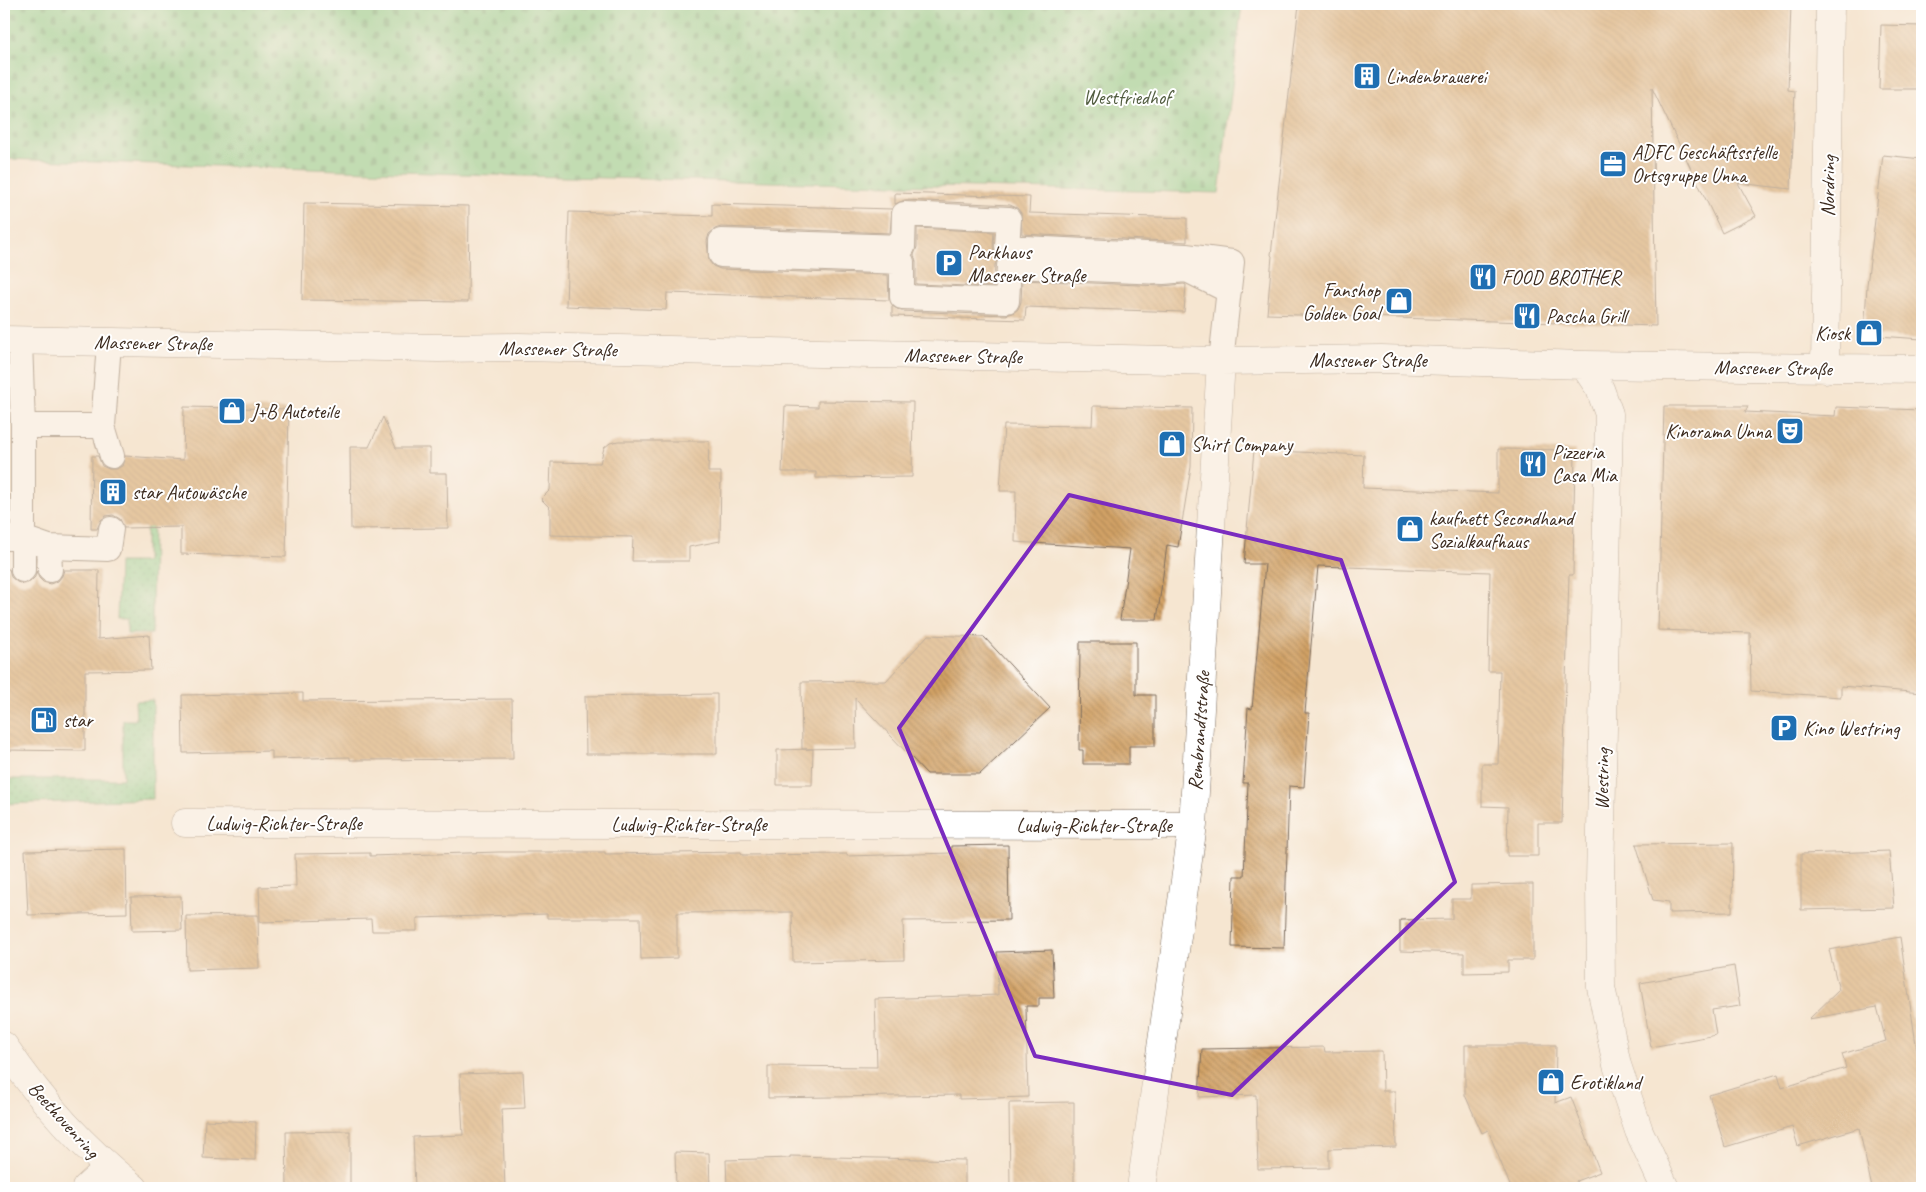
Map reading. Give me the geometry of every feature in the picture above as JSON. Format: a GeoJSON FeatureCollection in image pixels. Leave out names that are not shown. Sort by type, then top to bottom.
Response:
{"type":"FeatureCollection","features":[{"type":"Feature","properties":{"kind":"street","name":"Nordring"},"geometry":{"type":"LineString","coordinates":[[1825,369],[1830,4]]}},
{"type":"Feature","properties":{"kind":"street","name":"Massener Straße"},"geometry":{"type":"LineString","coordinates":[[12,340],[438,348],[518,347],[1222,361],[1381,359],[1584,365],[1922,369]]}},
{"type":"Feature","properties":{"kind":"street","name":"Rembrandtstraße"},"geometry":{"type":"LineString","coordinates":[[1141,1188],[1193,825],[1222,361]]}},
{"type":"Feature","properties":{"kind":"street","name":"Westring"},"geometry":{"type":"LineString","coordinates":[[1584,365],[1600,389],[1609,414],[1600,884],[1601,987],[1617,1065],[1639,1131],[1665,1188]]}},
{"type":"Feature","properties":{"kind":"street","name":"Ludwig-Richter-Straße"},"geometry":{"type":"LineString","coordinates":[[185,823],[1193,825]]}},
{"type":"Feature","properties":{"kind":"street","name":"Beethovenring"},"geometry":{"type":"LineString","coordinates":[[4,1046],[21,1072],[58,1117],[108,1168],[134,1188]]}},
{"type":"Feature","properties":{"kind":"street"},"geometry":{"type":"LineString","coordinates":[[86,1188],[108,1168]]}},
{"type":"Feature","properties":{"kind":"lane"},"geometry":{"type":"LineString","coordinates":[[1222,361],[1232,262],[1186,256],[1007,247],[1009,219],[904,214],[903,247],[721,241],[721,255],[902,262],[902,297],[1007,302],[1009,266],[1163,272],[1187,270],[1229,291]]}},
{"type":"Feature","properties":{"kind":"lane"},"geometry":{"type":"LineString","coordinates":[[12,340],[23,426],[13,538],[23,570]]}},
{"type":"Feature","properties":{"kind":"lane"},"geometry":{"type":"LineString","coordinates":[[109,343],[103,426],[112,456]]}},
{"type":"Feature","properties":{"kind":"lane"},"geometry":{"type":"LineString","coordinates":[[23,426],[103,426]]}},
{"type":"Feature","properties":{"kind":"lane"},"geometry":{"type":"LineString","coordinates":[[13,538],[50,558],[108,550],[111,528]]}},
{"type":"Feature","properties":{"kind":"highlighted area"},"geometry":{"type":"Polygon","coordinates":[[[1069,495],[1341,560],[1455,882],[1232,1095],[1035,1056],[899,728],[1069,495]]]}},
{"type":"Feature","properties":{"kind":"green space","name":"Westfriedhof"},"geometry":{"type":"Polygon","coordinates":[[[4,4],[1242,4],[1219,193],[523,176],[4,159],[4,4]]]}},
{"type":"Feature","properties":{"kind":"green space"},"geometry":{"type":"Polygon","coordinates":[[[148,511],[153,511],[152,634],[127,634],[127,619],[117,619],[119,562],[146,562],[148,511]]]}},
{"type":"Feature","properties":{"kind":"green space"},"geometry":{"type":"Polygon","coordinates":[[[153,700],[153,799],[4,804],[4,779],[123,779],[123,720],[136,720],[135,701],[153,700]]]}},
{"type":"Feature","properties":{"kind":"building"},"geometry":{"type":"Polygon","coordinates":[[[1299,4],[1791,4],[1788,90],[1795,91],[1791,189],[1738,183],[1756,216],[1722,233],[1652,88],[1656,326],[1267,314],[1271,255],[1299,4]]]}},
{"type":"Feature","properties":{"kind":"building"},"geometry":{"type":"Polygon","coordinates":[[[1881,25],[1922,26],[1922,89],[1879,89],[1881,25]]]}},
{"type":"Feature","properties":{"kind":"building"},"geometry":{"type":"Polygon","coordinates":[[[1883,155],[1922,159],[1922,339],[1864,335],[1867,285],[1883,155]]]}},
{"type":"Feature","properties":{"kind":"building"},"geometry":{"type":"Polygon","coordinates":[[[895,193],[1030,197],[1029,213],[1187,218],[1187,242],[1022,234],[1021,213],[1017,208],[1010,205],[905,200],[895,204],[895,193]]]}},
{"type":"Feature","properties":{"kind":"building"},"geometry":{"type":"Polygon","coordinates":[[[304,203],[469,206],[468,302],[302,300],[304,203]]]}},
{"type":"Feature","properties":{"kind":"building"},"geometry":{"type":"Polygon","coordinates":[[[712,204],[892,209],[890,233],[721,227],[709,234],[707,241],[709,261],[713,266],[720,269],[888,275],[889,300],[667,293],[666,310],[566,306],[569,212],[712,216],[712,204]]]}},
{"type":"Feature","properties":{"kind":"building"},"geometry":{"type":"Polygon","coordinates":[[[917,228],[994,232],[993,247],[998,258],[995,265],[994,287],[916,284],[916,262],[914,255],[917,247],[917,228]]]}},
{"type":"Feature","properties":{"kind":"building"},"geometry":{"type":"Polygon","coordinates":[[[1022,280],[1162,286],[1184,284],[1186,285],[1184,312],[1026,307],[1025,320],[892,316],[892,306],[901,311],[1006,315],[1018,309],[1021,302],[1022,280]]]}},
{"type":"Feature","properties":{"kind":"building"},"geometry":{"type":"Polygon","coordinates":[[[818,401],[913,402],[912,477],[816,478],[816,472],[782,472],[785,406],[818,407],[818,401]]]}},
{"type":"Feature","properties":{"kind":"building"},"geometry":{"type":"Polygon","coordinates":[[[1093,406],[1192,408],[1191,467],[1178,547],[1167,545],[1157,620],[1120,620],[1130,549],[1015,542],[1016,491],[1000,491],[1004,425],[1092,426],[1093,406]]]}},
{"type":"Feature","properties":{"kind":"building"},"geometry":{"type":"Polygon","coordinates":[[[1664,406],[1748,406],[1745,412],[1835,416],[1836,407],[1922,410],[1922,693],[1841,686],[1841,697],[1751,691],[1750,633],[1658,630],[1664,406]]]}},
{"type":"Feature","properties":{"kind":"building"},"geometry":{"type":"Polygon","coordinates":[[[184,407],[289,409],[286,557],[181,554],[181,527],[124,528],[120,519],[113,515],[106,516],[101,520],[97,529],[91,529],[92,456],[98,456],[102,466],[109,469],[116,469],[122,466],[125,456],[183,460],[184,407]]]}},
{"type":"Feature","properties":{"kind":"building"},"geometry":{"type":"Polygon","coordinates":[[[383,417],[396,448],[430,448],[430,473],[447,473],[448,528],[351,529],[350,447],[369,447],[383,417]]]}},
{"type":"Feature","properties":{"kind":"building"},"geometry":{"type":"Polygon","coordinates":[[[618,441],[709,441],[708,472],[721,472],[720,541],[689,547],[689,561],[632,561],[633,537],[550,535],[550,508],[541,499],[550,490],[551,462],[600,463],[604,448],[610,443],[618,441]]]}},
{"type":"Feature","properties":{"kind":"building"},"geometry":{"type":"Polygon","coordinates":[[[1498,449],[1575,450],[1573,575],[1569,575],[1562,823],[1538,823],[1538,856],[1507,856],[1508,807],[1482,806],[1482,764],[1498,764],[1500,671],[1488,671],[1490,572],[1318,566],[1305,713],[1309,713],[1304,787],[1289,786],[1284,948],[1232,947],[1234,876],[1244,876],[1248,783],[1243,783],[1248,708],[1252,709],[1265,564],[1244,564],[1254,450],[1364,455],[1363,488],[1498,493],[1498,449]]]}},
{"type":"Feature","properties":{"kind":"building"},"geometry":{"type":"Polygon","coordinates":[[[4,569],[9,569],[11,577],[23,584],[30,582],[35,577],[36,571],[43,582],[50,584],[58,581],[64,570],[99,570],[98,639],[149,635],[151,670],[85,671],[85,751],[4,750],[4,569]]]}},
{"type":"Feature","properties":{"kind":"building"},"geometry":{"type":"Polygon","coordinates":[[[928,635],[984,637],[1050,708],[980,774],[927,774],[855,698],[856,748],[802,749],[801,682],[886,681],[928,635]]]}},
{"type":"Feature","properties":{"kind":"building"},"geometry":{"type":"Polygon","coordinates":[[[1080,642],[1136,642],[1136,695],[1155,695],[1155,746],[1129,746],[1129,764],[1083,764],[1083,750],[1079,750],[1080,642]]]}},
{"type":"Feature","properties":{"kind":"building"},"geometry":{"type":"Polygon","coordinates":[[[303,693],[303,701],[512,699],[513,759],[350,760],[350,757],[272,759],[272,751],[183,753],[182,695],[303,693]]]}},
{"type":"Feature","properties":{"kind":"building"},"geometry":{"type":"Polygon","coordinates":[[[717,694],[717,754],[586,754],[585,696],[717,694]]]}},
{"type":"Feature","properties":{"kind":"building"},"geometry":{"type":"Polygon","coordinates":[[[813,749],[812,785],[777,785],[777,750],[813,749]]]}},
{"type":"Feature","properties":{"kind":"building"},"geometry":{"type":"Polygon","coordinates":[[[1733,843],[1732,912],[1669,913],[1669,902],[1653,900],[1636,844],[1733,843]]]}},
{"type":"Feature","properties":{"kind":"building"},"geometry":{"type":"Polygon","coordinates":[[[1008,845],[1009,920],[903,921],[904,960],[793,962],[792,912],[677,913],[677,958],[641,959],[640,918],[547,918],[547,914],[417,918],[417,931],[372,931],[371,919],[260,922],[259,887],[296,886],[295,854],[370,853],[370,856],[499,852],[605,852],[605,854],[741,852],[742,855],[847,854],[847,856],[951,853],[951,846],[1008,845]]]}},
{"type":"Feature","properties":{"kind":"building"},"geometry":{"type":"Polygon","coordinates":[[[126,849],[127,913],[28,915],[25,851],[126,849]]]}},
{"type":"Feature","properties":{"kind":"building"},"geometry":{"type":"Polygon","coordinates":[[[1889,851],[1894,908],[1801,910],[1801,854],[1889,851]]]}},
{"type":"Feature","properties":{"kind":"building"},"geometry":{"type":"Polygon","coordinates":[[[1533,884],[1533,960],[1508,960],[1508,972],[1464,973],[1464,953],[1400,951],[1400,920],[1452,919],[1452,899],[1471,899],[1471,885],[1533,884]]]}},
{"type":"Feature","properties":{"kind":"building"},"geometry":{"type":"Polygon","coordinates":[[[181,896],[182,930],[132,931],[131,897],[181,896]]]}},
{"type":"Feature","properties":{"kind":"building"},"geometry":{"type":"Polygon","coordinates":[[[258,915],[259,968],[187,970],[186,916],[258,915]]]}},
{"type":"Feature","properties":{"kind":"building"},"geometry":{"type":"Polygon","coordinates":[[[1900,937],[1922,1073],[1922,1188],[1872,1188],[1859,1128],[1798,1146],[1792,1127],[1725,1147],[1709,1095],[1778,1074],[1782,1088],[1846,1068],[1842,1054],[1886,1041],[1877,1007],[1809,1019],[1839,990],[1829,950],[1900,937]]]}},
{"type":"Feature","properties":{"kind":"building"},"geometry":{"type":"Polygon","coordinates":[[[1052,950],[1054,998],[1039,998],[1039,1006],[1026,1006],[1028,1097],[959,1099],[959,1095],[768,1098],[768,1066],[877,1067],[875,999],[998,995],[997,952],[1052,950]]]}},
{"type":"Feature","properties":{"kind":"building"},"geometry":{"type":"Polygon","coordinates":[[[1734,966],[1740,1006],[1712,1010],[1716,1035],[1651,1047],[1640,983],[1734,966]]]}},
{"type":"Feature","properties":{"kind":"building"},"geometry":{"type":"Polygon","coordinates":[[[1465,1045],[1556,1045],[1555,1103],[1571,1097],[1600,1172],[1576,1181],[1579,1188],[1511,1188],[1488,1130],[1482,1133],[1465,1095],[1465,1045]]]}},
{"type":"Feature","properties":{"kind":"building"},"geometry":{"type":"Polygon","coordinates":[[[1324,1047],[1325,1052],[1382,1051],[1383,1091],[1395,1091],[1396,1147],[1329,1149],[1329,1168],[1258,1169],[1256,1095],[1199,1097],[1202,1049],[1324,1047]]]}},
{"type":"Feature","properties":{"kind":"building"},"geometry":{"type":"Polygon","coordinates":[[[523,1072],[525,1108],[502,1109],[505,1188],[415,1188],[413,1137],[463,1135],[460,1074],[523,1072]]]}},
{"type":"Feature","properties":{"kind":"building"},"geometry":{"type":"Polygon","coordinates":[[[1074,1102],[1074,1188],[1010,1188],[1009,1103],[1074,1102]]]}},
{"type":"Feature","properties":{"kind":"building"},"geometry":{"type":"Polygon","coordinates":[[[205,1120],[256,1122],[255,1160],[203,1158],[205,1120]]]}},
{"type":"Feature","properties":{"kind":"building"},"geometry":{"type":"Polygon","coordinates":[[[350,1131],[350,1188],[287,1188],[286,1132],[350,1131]]]}},
{"type":"Feature","properties":{"kind":"building"},"geometry":{"type":"Polygon","coordinates":[[[675,1152],[709,1153],[710,1188],[676,1188],[675,1152]]]}},
{"type":"Feature","properties":{"kind":"building"},"geometry":{"type":"Polygon","coordinates":[[[790,1156],[965,1160],[965,1188],[727,1188],[726,1160],[790,1158],[790,1156]]]}},
{"type":"Feature","properties":{"kind":"place","name":"Lindenbrauerei"},"geometry":{"type":"Point","coordinates":[1367,76]}},
{"type":"Feature","properties":{"kind":"place","name":"ADFC Geschäftsstelle Ortsgruppe Unna"},"geometry":{"type":"Point","coordinates":[1613,164]}},
{"type":"Feature","properties":{"kind":"place","name":"Parkhaus Massener Straße"},"geometry":{"type":"Point","coordinates":[949,263]}},
{"type":"Feature","properties":{"kind":"place","name":"FOOD BROTHER"},"geometry":{"type":"Point","coordinates":[1483,277]}},
{"type":"Feature","properties":{"kind":"place","name":"Fanshop Golden Goal"},"geometry":{"type":"Point","coordinates":[1399,301]}},
{"type":"Feature","properties":{"kind":"place","name":"Pascha Grill"},"geometry":{"type":"Point","coordinates":[1527,316]}},
{"type":"Feature","properties":{"kind":"place","name":"Kiosk"},"geometry":{"type":"Point","coordinates":[1869,333]}},
{"type":"Feature","properties":{"kind":"place","name":"J+B Autoteile"},"geometry":{"type":"Point","coordinates":[232,411]}},
{"type":"Feature","properties":{"kind":"place","name":"Kinorama Unna"},"geometry":{"type":"Point","coordinates":[1790,431]}},
{"type":"Feature","properties":{"kind":"place","name":"Shirt Company"},"geometry":{"type":"Point","coordinates":[1172,444]}},
{"type":"Feature","properties":{"kind":"place","name":"Pizzeria Casa Mia"},"geometry":{"type":"Point","coordinates":[1533,464]}},
{"type":"Feature","properties":{"kind":"place","name":"star Autowäsche"},"geometry":{"type":"Point","coordinates":[113,492]}},
{"type":"Feature","properties":{"kind":"place","name":"kaufnett Secondhand Sozialkaufhaus"},"geometry":{"type":"Point","coordinates":[1410,529]}},
{"type":"Feature","properties":{"kind":"place","name":"star"},"geometry":{"type":"Point","coordinates":[44,720]}},
{"type":"Feature","properties":{"kind":"place","name":"Kino Westring"},"geometry":{"type":"Point","coordinates":[1784,728]}},
{"type":"Feature","properties":{"kind":"place","name":"Erotikland"},"geometry":{"type":"Point","coordinates":[1551,1082]}}]}
